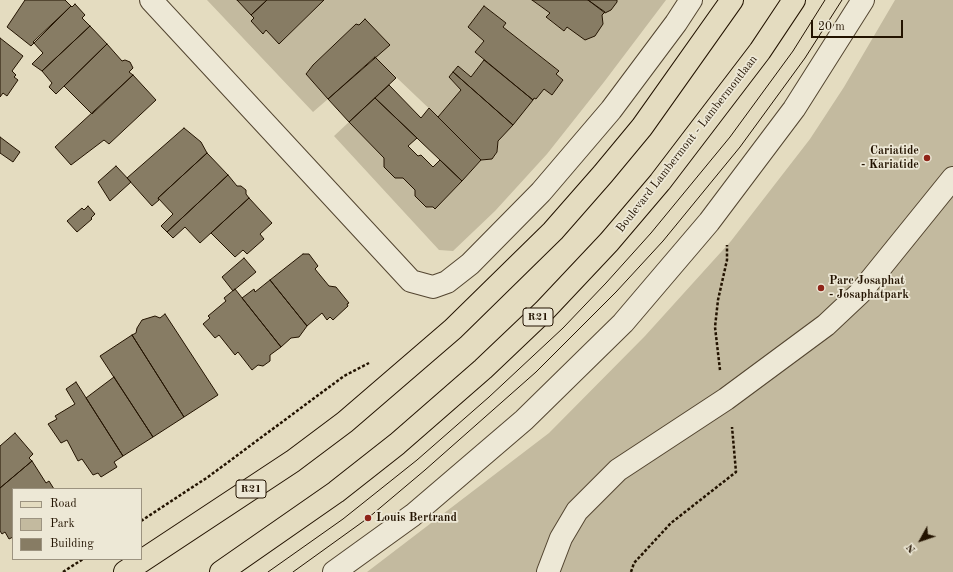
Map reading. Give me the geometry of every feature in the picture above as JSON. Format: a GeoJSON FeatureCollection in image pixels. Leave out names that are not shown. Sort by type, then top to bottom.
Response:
{"type":"FeatureCollection","features":[{"type":"Feature","properties":{"kind":"main road","name":"R21"},"geometry":{"type":"LineString","coordinates":[[125,572],[293,461],[345,422],[453,329],[553,232],[603,174],[642,127],[732,0]]}},
{"type":"Feature","properties":{"kind":"main road","name":"Boulevard Lambermont - Lambermontlaan"},"geometry":{"type":"LineString","coordinates":[[221,572],[336,492],[397,444],[483,369],[544,311],[609,242],[660,182],[760,51],[794,0]]}},
{"type":"Feature","properties":{"kind":"street"},"geometry":{"type":"LineString","coordinates":[[151,0],[411,281],[433,287],[447,282],[470,264],[541,192],[606,116],[692,0]]}},
{"type":"Feature","properties":{"kind":"street"},"geometry":{"type":"LineString","coordinates":[[334,572],[413,515],[524,420],[623,323],[709,222],[794,109],[863,0]]}},
{"type":"Feature","properties":{"kind":"street"},"geometry":{"type":"LineString","coordinates":[[548,572],[561,538],[577,511],[618,470],[726,399],[826,325],[860,293],[953,178]]}},
{"type":"Feature","properties":{"kind":"path"},"geometry":{"type":"LineString","coordinates":[[631,572],[634,563],[671,523],[736,472],[731,412],[726,399],[718,357],[715,327],[718,300],[727,260],[727,244]]}},
{"type":"Feature","properties":{"kind":"path"},"geometry":{"type":"LineString","coordinates":[[142,520],[208,477],[344,376],[370,363]]}},
{"type":"Feature","properties":{"kind":"path"},"geometry":{"type":"LineString","coordinates":[[63,572],[81,560]]}},
{"type":"Feature","properties":{"kind":"green space"},"geometry":{"type":"Polygon","coordinates":[[[207,0],[237,0],[254,18],[252,21],[262,33],[266,30],[279,44],[324,0],[532,0],[550,13],[546,18],[564,31],[567,27],[595,36],[603,24],[602,15],[611,10],[617,0],[666,0],[547,154],[495,211],[453,251],[439,250],[334,136],[349,122],[384,158],[384,167],[395,178],[403,178],[415,190],[415,196],[425,207],[435,209],[481,160],[489,160],[495,156],[498,151],[498,141],[534,98],[536,99],[544,89],[552,95],[563,80],[556,74],[558,70],[503,27],[506,23],[484,6],[468,27],[484,41],[475,52],[484,60],[471,77],[458,67],[449,77],[461,90],[438,117],[375,57],[365,19],[359,25],[356,24],[306,73],[328,99],[313,112],[207,0]]]}},
{"type":"Feature","properties":{"kind":"green space","name":"Parc Josaphat - Josaphatpark"},"geometry":{"type":"Polygon","coordinates":[[[895,0],[953,0],[953,572],[367,572],[549,433],[645,336],[731,241],[810,139],[844,87],[895,0]]]}},
{"type":"Feature","properties":{"kind":"building"},"geometry":{"type":"Polygon","coordinates":[[[25,0],[65,0],[71,6],[31,46],[7,27],[25,0]]]}},
{"type":"Feature","properties":{"kind":"building"},"geometry":{"type":"Polygon","coordinates":[[[237,0],[267,0],[251,15],[237,0]]]}},
{"type":"Feature","properties":{"kind":"building"},"geometry":{"type":"Polygon","coordinates":[[[267,0],[324,0],[279,44],[266,30],[263,34],[251,21],[254,18],[251,15],[267,0]]]}},
{"type":"Feature","properties":{"kind":"building"},"geometry":{"type":"Polygon","coordinates":[[[532,0],[588,0],[605,12],[602,15],[603,24],[595,36],[585,40],[567,27],[564,31],[546,17],[550,13],[532,0]]]}},
{"type":"Feature","properties":{"kind":"building"},"geometry":{"type":"Polygon","coordinates":[[[588,0],[617,0],[617,2],[611,10],[605,13],[588,0]]]}},
{"type":"Feature","properties":{"kind":"building"},"geometry":{"type":"Polygon","coordinates":[[[75,4],[85,15],[82,18],[90,26],[42,71],[32,64],[43,53],[33,42],[71,6],[72,7],[75,4]]]}},
{"type":"Feature","properties":{"kind":"building"},"geometry":{"type":"Polygon","coordinates":[[[484,6],[506,23],[503,27],[559,71],[556,74],[563,80],[552,95],[544,89],[536,99],[534,98],[533,100],[475,52],[484,41],[468,27],[484,6]]]}},
{"type":"Feature","properties":{"kind":"building"},"geometry":{"type":"Polygon","coordinates":[[[365,19],[390,45],[328,99],[306,74],[313,65],[356,24],[359,25],[365,19]]]}},
{"type":"Feature","properties":{"kind":"building"},"geometry":{"type":"Polygon","coordinates":[[[90,26],[107,44],[56,94],[49,87],[52,83],[42,71],[90,26]]]}},
{"type":"Feature","properties":{"kind":"building"},"geometry":{"type":"Polygon","coordinates":[[[0,38],[23,56],[12,71],[16,75],[14,77],[18,80],[7,96],[3,93],[0,97],[0,38]]]}},
{"type":"Feature","properties":{"kind":"building"},"geometry":{"type":"Polygon","coordinates":[[[107,44],[122,61],[125,60],[130,62],[133,68],[129,72],[133,75],[92,114],[64,86],[107,44]]]}},
{"type":"Feature","properties":{"kind":"building"},"geometry":{"type":"Polygon","coordinates":[[[375,57],[396,78],[349,122],[328,99],[375,57]]]}},
{"type":"Feature","properties":{"kind":"building"},"geometry":{"type":"Polygon","coordinates":[[[484,60],[533,100],[513,125],[453,72],[458,66],[471,77],[484,60]]]}},
{"type":"Feature","properties":{"kind":"building"},"geometry":{"type":"Polygon","coordinates":[[[453,72],[513,125],[498,141],[497,152],[492,159],[481,160],[438,117],[461,90],[449,77],[453,72]]]}},
{"type":"Feature","properties":{"kind":"building"},"geometry":{"type":"Polygon","coordinates":[[[133,75],[156,100],[109,144],[104,140],[71,165],[55,147],[133,75]]]}},
{"type":"Feature","properties":{"kind":"building"},"geometry":{"type":"Polygon","coordinates":[[[389,85],[421,118],[429,108],[481,160],[462,181],[375,98],[389,85]]]}},
{"type":"Feature","properties":{"kind":"building"},"geometry":{"type":"Polygon","coordinates":[[[375,98],[417,138],[408,146],[418,156],[421,155],[433,167],[440,160],[462,181],[435,209],[433,207],[426,207],[415,196],[415,190],[403,178],[395,178],[384,167],[384,158],[349,122],[375,98]]]}},
{"type":"Feature","properties":{"kind":"building"},"geometry":{"type":"Polygon","coordinates":[[[184,128],[201,142],[207,153],[158,198],[159,200],[152,206],[127,178],[184,128]]]}},
{"type":"Feature","properties":{"kind":"building"},"geometry":{"type":"Polygon","coordinates":[[[0,137],[20,152],[13,162],[0,153],[0,137]]]}},
{"type":"Feature","properties":{"kind":"building"},"geometry":{"type":"Polygon","coordinates":[[[207,153],[228,175],[167,232],[161,226],[173,214],[158,198],[207,153]]]}},
{"type":"Feature","properties":{"kind":"building"},"geometry":{"type":"Polygon","coordinates":[[[116,166],[131,182],[110,201],[98,182],[116,166]]]}},
{"type":"Feature","properties":{"kind":"building"},"geometry":{"type":"Polygon","coordinates":[[[228,175],[237,186],[241,186],[246,190],[246,194],[249,198],[200,243],[185,227],[173,238],[167,232],[228,175]]]}},
{"type":"Feature","properties":{"kind":"building"},"geometry":{"type":"Polygon","coordinates":[[[249,198],[272,223],[260,234],[264,239],[247,254],[243,250],[235,257],[211,233],[249,198]]]}},
{"type":"Feature","properties":{"kind":"building"},"geometry":{"type":"Polygon","coordinates":[[[88,206],[95,214],[91,218],[92,219],[77,232],[67,221],[82,208],[84,210],[88,206]]]}},
{"type":"Feature","properties":{"kind":"building"},"geometry":{"type":"Polygon","coordinates":[[[303,254],[309,254],[318,266],[315,269],[329,286],[336,287],[349,303],[347,304],[348,306],[333,320],[330,317],[327,320],[322,313],[307,326],[270,280],[303,254]]]}},
{"type":"Feature","properties":{"kind":"building"},"geometry":{"type":"Polygon","coordinates":[[[244,258],[256,272],[233,291],[222,277],[244,258]]]}},
{"type":"Feature","properties":{"kind":"building"},"geometry":{"type":"Polygon","coordinates":[[[270,280],[307,326],[299,337],[291,338],[281,347],[242,298],[254,289],[255,292],[270,280]]]}},
{"type":"Feature","properties":{"kind":"building"},"geometry":{"type":"Polygon","coordinates":[[[235,289],[281,347],[270,355],[270,361],[263,366],[258,365],[252,370],[238,352],[235,355],[219,335],[215,338],[203,324],[210,318],[208,316],[226,301],[224,298],[235,289]]]}},
{"type":"Feature","properties":{"kind":"building"},"geometry":{"type":"Polygon","coordinates":[[[165,314],[218,395],[184,417],[132,335],[136,333],[142,320],[155,316],[160,318],[165,314]]]}},
{"type":"Feature","properties":{"kind":"building"},"geometry":{"type":"Polygon","coordinates":[[[132,335],[184,417],[153,437],[100,356],[132,335]]]}},
{"type":"Feature","properties":{"kind":"building"},"geometry":{"type":"Polygon","coordinates":[[[114,377],[153,437],[123,456],[86,398],[114,377]]]}},
{"type":"Feature","properties":{"kind":"building"},"geometry":{"type":"Polygon","coordinates":[[[76,382],[123,456],[114,462],[117,467],[101,477],[98,473],[93,475],[82,459],[78,461],[67,440],[61,443],[48,424],[57,419],[55,416],[75,404],[66,389],[76,382]]]}},
{"type":"Feature","properties":{"kind":"building"},"geometry":{"type":"Polygon","coordinates":[[[15,433],[33,454],[29,458],[32,461],[0,488],[0,446],[15,433]]]}},
{"type":"Feature","properties":{"kind":"building"},"geometry":{"type":"Polygon","coordinates":[[[32,461],[46,483],[49,481],[53,488],[12,488],[12,538],[9,539],[5,532],[2,534],[0,531],[0,488],[32,461]]]}},
{"type":"Feature","properties":{"kind":"tram line"},"geometry":{"type":"LineString","coordinates":[[268,572],[343,519],[417,460],[489,397],[563,328],[651,233],[730,137],[793,51],[825,0]]}},
{"type":"Feature","properties":{"kind":"tram line"},"geometry":{"type":"LineString","coordinates":[[293,572],[368,518],[425,470],[536,372],[616,292],[663,241],[740,147],[805,58],[842,0]]}},
{"type":"Feature","properties":{"kind":"place","name":"Cariatide - Kariatide"},"geometry":{"type":"Point","coordinates":[927,158]}},
{"type":"Feature","properties":{"kind":"place","name":"Parc Josaphat - Josaphatpark"},"geometry":{"type":"Point","coordinates":[821,288]}},
{"type":"Feature","properties":{"kind":"place","name":"Louis Bertrand"},"geometry":{"type":"Point","coordinates":[368,518]}}]}
